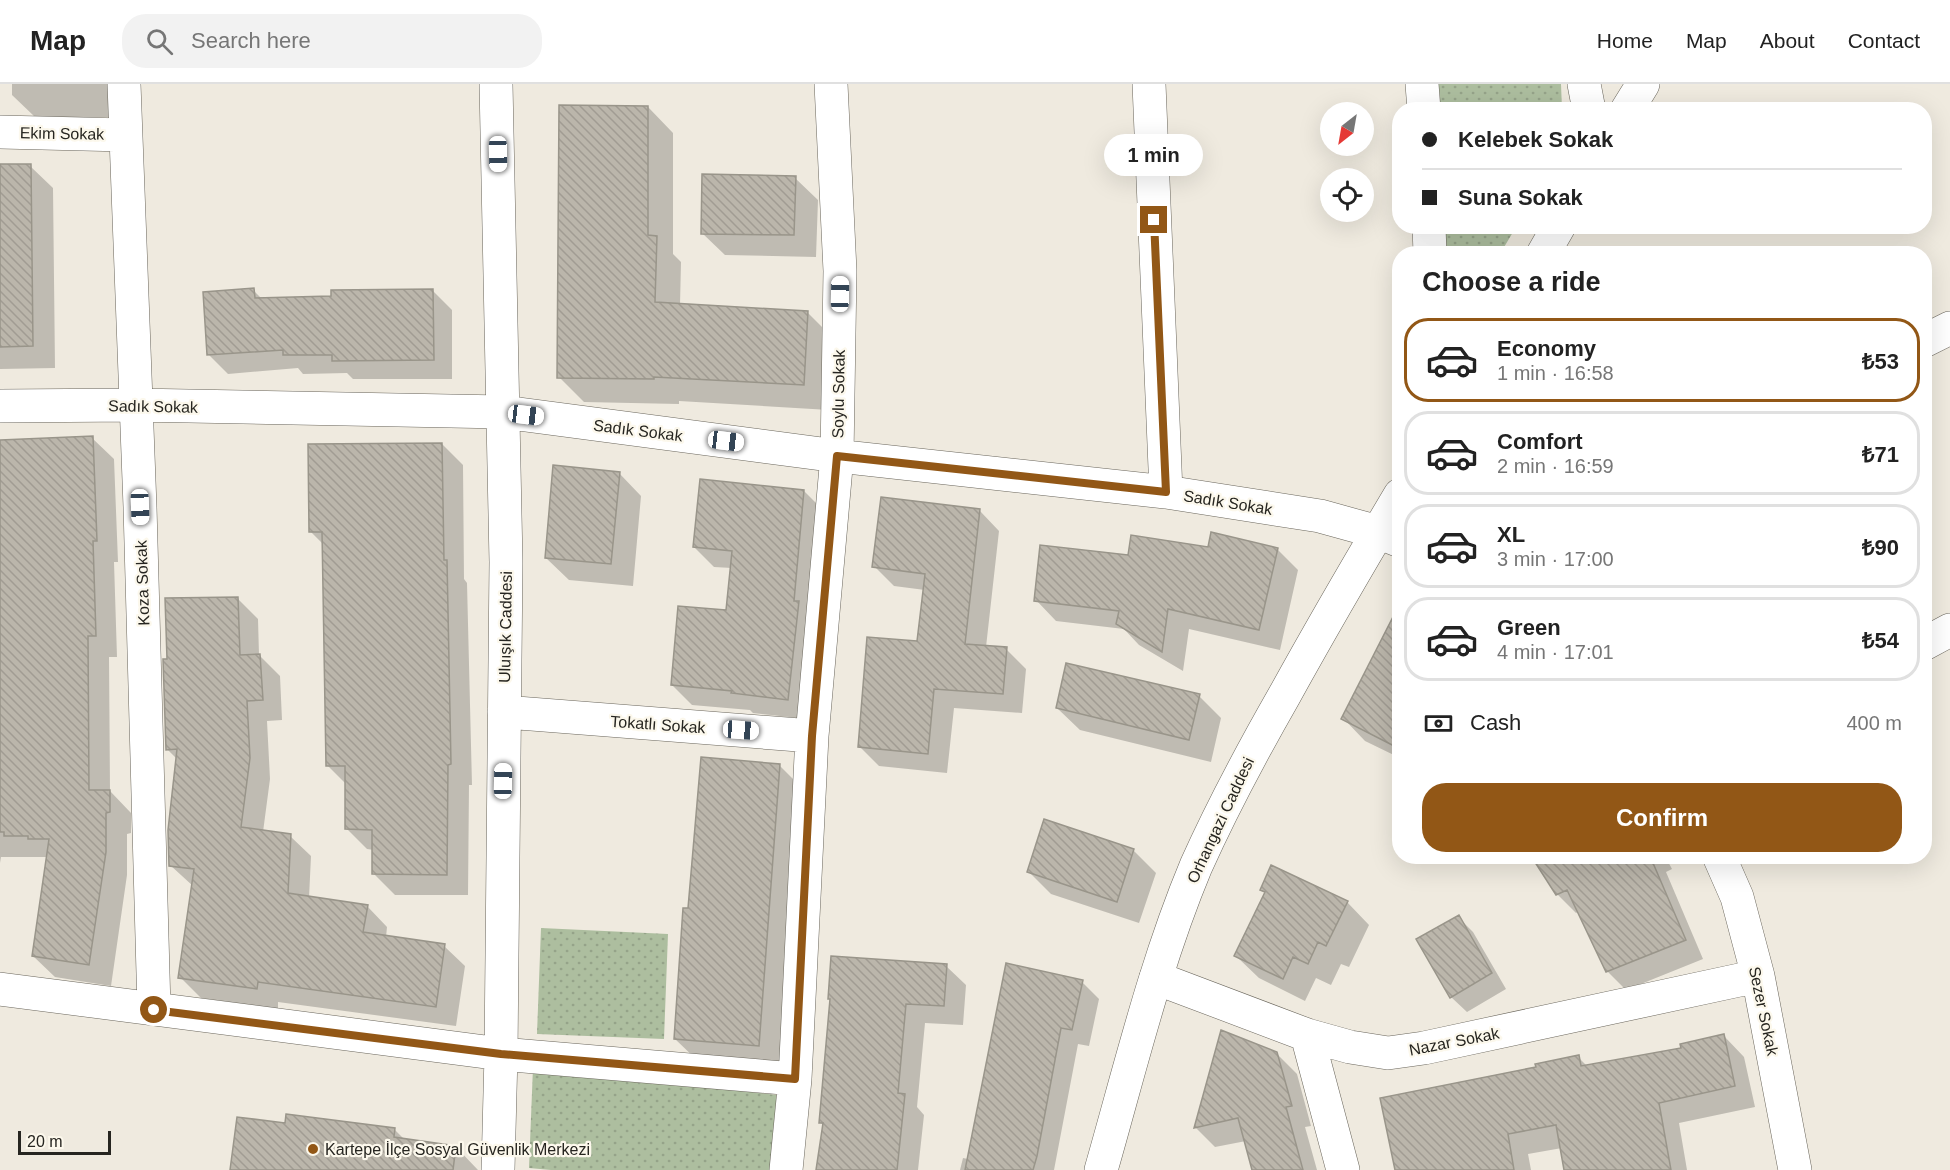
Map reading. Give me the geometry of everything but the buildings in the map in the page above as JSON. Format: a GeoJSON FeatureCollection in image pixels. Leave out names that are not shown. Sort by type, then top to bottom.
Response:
{"type":"FeatureCollection","features":[{"type":"Feature","properties":{"kind":"street","name":"Koza Sokak"},"geometry":{"type":"LineString","coordinates":[[124,84],[140,519],[154,1010]]}},
{"type":"Feature","properties":{"kind":"street","name":"Uluışık Caddesi"},"geometry":{"type":"LineString","coordinates":[[496,84],[506,562],[498,1170]]}},
{"type":"Feature","properties":{"kind":"street","name":"Soylu Sokak"},"geometry":{"type":"LineString","coordinates":[[786,1170],[795,1079],[812,736],[837,456],[840,271],[831,84]]}},
{"type":"Feature","properties":{"kind":"street"},"geometry":{"type":"LineString","coordinates":[[1149,84],[1166,492]]}},
{"type":"Feature","properties":{"kind":"street"},"geometry":{"type":"LineString","coordinates":[[1422,84],[1423,102]]}},
{"type":"Feature","properties":{"kind":"street"},"geometry":{"type":"LineString","coordinates":[[1584,84],[1587,102]]}},
{"type":"Feature","properties":{"kind":"street"},"geometry":{"type":"LineString","coordinates":[[1632,102],[1643,84]]}},
{"type":"Feature","properties":{"kind":"street","name":"Ekim Sokak"},"geometry":{"type":"LineString","coordinates":[[0,132],[125,135]]}},
{"type":"Feature","properties":{"kind":"street"},"geometry":{"type":"LineString","coordinates":[[1932,337],[1950,328]]}},
{"type":"Feature","properties":{"kind":"street","name":"Sadık Sokak"},"geometry":{"type":"LineString","coordinates":[[0,406],[135,405],[503,412],[837,456],[1166,492],[1320,516],[1389,536]]}},
{"type":"Feature","properties":{"kind":"street","name":"Orhangazi Caddesi"},"geometry":{"type":"LineString","coordinates":[[1101,1170],[1156,978],[1175,922],[1218,819],[1252,753],[1389,536]]}},
{"type":"Feature","properties":{"kind":"street"},"geometry":{"type":"LineString","coordinates":[[1932,640],[1950,630]]}},
{"type":"Feature","properties":{"kind":"street","name":"Tokatlı Sokak"},"geometry":{"type":"LineString","coordinates":[[504,712],[812,736]]}},
{"type":"Feature","properties":{"kind":"street","name":"Sezer Sokak"},"geometry":{"type":"LineString","coordinates":[[1723,864],[1737,897],[1758,976],[1795,1170]]}},
{"type":"Feature","properties":{"kind":"street","name":"Nazar Sokak"},"geometry":{"type":"LineString","coordinates":[[1156,978],[1307,1035],[1350,1047],[1388,1053],[1424,1048],[1758,976]]}},
{"type":"Feature","properties":{"kind":"street"},"geometry":{"type":"LineString","coordinates":[[0,989],[501,1054],[795,1079]]}},
{"type":"Feature","properties":{"kind":"street"},"geometry":{"type":"LineString","coordinates":[[1307,1035],[1343,1170]]}},
{"type":"Feature","properties":{"kind":"green space"},"geometry":{"type":"Polygon","coordinates":[[[1438,84],[1561,84],[1562,102],[1439,102],[1438,84]]]}},
{"type":"Feature","properties":{"kind":"green space"},"geometry":{"type":"Polygon","coordinates":[[[1442,234],[1512,234],[1505,246],[1443,246],[1442,234]]]}},
{"type":"Feature","properties":{"kind":"green space"},"geometry":{"type":"Polygon","coordinates":[[[541,928],[668,934],[664,1039],[537,1034],[541,928]]]}},
{"type":"Feature","properties":{"kind":"green space"},"geometry":{"type":"Polygon","coordinates":[[[533,1067],[777,1095],[770,1170],[551,1170],[529,1168],[533,1067]]]}},
{"type":"Feature","properties":{"kind":"place","name":"Kartepe İlçe Sosyal Güvenlik Merkezi"},"geometry":{"type":"Point","coordinates":[313,1149]}},
{"type":"Feature","properties":{"kind":"route"},"geometry":{"type":"LineString","coordinates":[[154,1010],[501,1054],[795,1079],[812,736],[837,456],[1166,492],[1154,220]]}}]}
